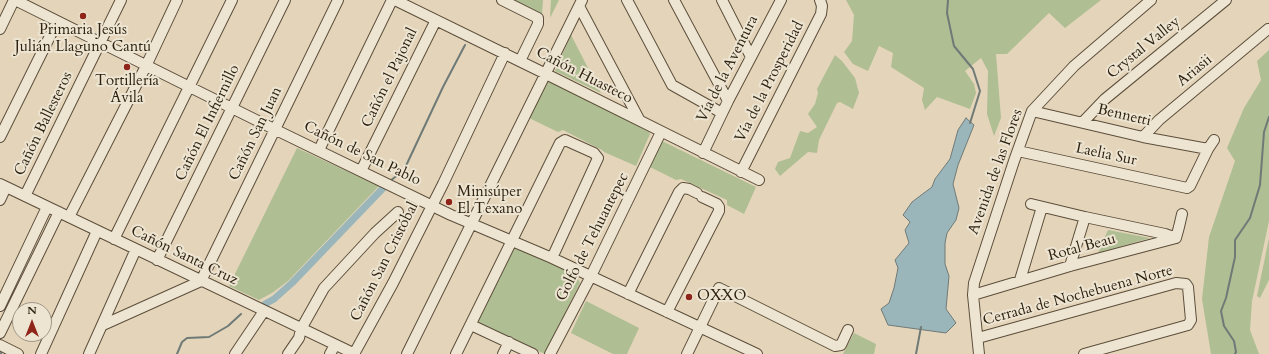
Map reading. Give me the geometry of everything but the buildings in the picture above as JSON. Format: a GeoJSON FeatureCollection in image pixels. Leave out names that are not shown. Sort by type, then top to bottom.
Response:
{"type":"FeatureCollection","features":[{"type":"Feature","properties":{"kind":"street","name":"Cañón de San Pablo"},"geometry":{"type":"LineString","coordinates":[[15,0],[274,129],[471,224],[552,258],[757,354]]}},
{"type":"Feature","properties":{"kind":"street"},"geometry":{"type":"LineString","coordinates":[[0,29],[15,0]]}},
{"type":"Feature","properties":{"kind":"street","name":"Cañón Ballesteros"},"geometry":{"type":"LineString","coordinates":[[25,196],[121,0]]}},
{"type":"Feature","properties":{"kind":"street"},"geometry":{"type":"LineString","coordinates":[[69,217],[146,66],[177,0]]}},
{"type":"Feature","properties":{"kind":"street"},"geometry":{"type":"LineString","coordinates":[[114,239],[232,0]]}},
{"type":"Feature","properties":{"kind":"street","name":"Cañón El Infiernillo"},"geometry":{"type":"LineString","coordinates":[[158,260],[285,0]]}},
{"type":"Feature","properties":{"kind":"street","name":"Cañón San Juan"},"geometry":{"type":"LineString","coordinates":[[201,281],[338,0]]}},
{"type":"Feature","properties":{"kind":"street"},"geometry":{"type":"LineString","coordinates":[[320,150],[394,0]]}},
{"type":"Feature","properties":{"kind":"street","name":"Cañón Huasteco"},"geometry":{"type":"LineString","coordinates":[[394,0],[505,53],[759,180]]}},
{"type":"Feature","properties":{"kind":"street"},"geometry":{"type":"LineString","coordinates":[[502,0],[538,18],[538,24],[520,61]]}},
{"type":"Feature","properties":{"kind":"street"},"geometry":{"type":"LineString","coordinates":[[627,0],[672,85],[722,113]]}},
{"type":"Feature","properties":{"kind":"street"},"geometry":{"type":"LineString","coordinates":[[674,0],[728,101]]}},
{"type":"Feature","properties":{"kind":"street"},"geometry":{"type":"LineString","coordinates":[[722,0],[751,57]]}},
{"type":"Feature","properties":{"kind":"street","name":"Avenida de las Flores"},"geometry":{"type":"LineString","coordinates":[[979,354],[973,295],[979,267],[1032,111],[1074,66],[1151,0]]}},
{"type":"Feature","properties":{"kind":"street","name":"Crystal Valley"},"geometry":{"type":"LineString","coordinates":[[1083,122],[1105,99],[1226,0]]}},
{"type":"Feature","properties":{"kind":"street","name":"Vía de la Aventura"},"geometry":{"type":"LineString","coordinates":[[704,153],[722,113],[777,2]]}},
{"type":"Feature","properties":{"kind":"street"},"geometry":{"type":"LineString","coordinates":[[407,354],[581,3]]}},
{"type":"Feature","properties":{"kind":"street"},"geometry":{"type":"LineString","coordinates":[[581,3],[640,121]]}},
{"type":"Feature","properties":{"kind":"street","name":"Vía de la Prosperidad"},"geometry":{"type":"LineString","coordinates":[[742,172],[821,14],[821,3]]}},
{"type":"Feature","properties":{"kind":"street","name":"Cañón el Pajonal"},"geometry":{"type":"LineString","coordinates":[[361,171],[436,20]]}},
{"type":"Feature","properties":{"kind":"street"},"geometry":{"type":"LineString","coordinates":[[0,137],[57,22]]}},
{"type":"Feature","properties":{"kind":"street","name":"Ariasii"},"geometry":{"type":"LineString","coordinates":[[1143,137],[1159,120],[1268,29]]}},
{"type":"Feature","properties":{"kind":"street","name":"Cañón San Cristóbal"},"geometry":{"type":"LineString","coordinates":[[354,354],[393,283],[443,184],[505,53]]}},
{"type":"Feature","properties":{"kind":"street","name":"Bennetti"},"geometry":{"type":"LineString","coordinates":[[1032,111],[1143,137],[1208,149]]}},
{"type":"Feature","properties":{"kind":"street","name":"Golfo de Tehuantepec"},"geometry":{"type":"LineString","coordinates":[[550,354],[591,276],[661,132]]}},
{"type":"Feature","properties":{"kind":"street"},"geometry":{"type":"LineString","coordinates":[[456,354],[560,143],[563,140],[568,140],[596,154],[598,158],[552,258]]}},
{"type":"Feature","properties":{"kind":"street"},"geometry":{"type":"LineString","coordinates":[[1208,149],[1214,140]]}},
{"type":"Feature","properties":{"kind":"street","name":"Laelia Sur"},"geometry":{"type":"LineString","coordinates":[[1018,151],[1188,188],[1208,149]]}},
{"type":"Feature","properties":{"kind":"street"},"geometry":{"type":"LineString","coordinates":[[0,200],[3,186]]}},
{"type":"Feature","properties":{"kind":"street","name":"Cañón Santa Cruz"},"geometry":{"type":"LineString","coordinates":[[3,186],[301,329],[332,349],[354,354]]}},
{"type":"Feature","properties":{"kind":"street"},"geometry":{"type":"LineString","coordinates":[[628,294],[679,192],[683,188],[689,189],[717,204],[719,210],[666,312]]}},
{"type":"Feature","properties":{"kind":"street"},"geometry":{"type":"LineString","coordinates":[[1031,204],[1165,234],[1176,238],[1180,227],[1182,214]]}},
{"type":"Feature","properties":{"kind":"street"},"geometry":{"type":"LineString","coordinates":[[0,306],[48,207]]}},
{"type":"Feature","properties":{"kind":"street"},"geometry":{"type":"LineString","coordinates":[[1020,280],[1042,207]]}},
{"type":"Feature","properties":{"kind":"street"},"geometry":{"type":"LineString","coordinates":[[0,334],[59,212]]}},
{"type":"Feature","properties":{"kind":"street"},"geometry":{"type":"LineString","coordinates":[[288,354],[299,338],[301,329],[318,296],[326,285],[380,228],[398,212]]}},
{"type":"Feature","properties":{"kind":"street"},"geometry":{"type":"LineString","coordinates":[[1070,266],[1084,217]]}},
{"type":"Feature","properties":{"kind":"street"},"geometry":{"type":"LineString","coordinates":[[41,354],[98,231]]}},
{"type":"Feature","properties":{"kind":"street","name":"Rotal Beau"},"geometry":{"type":"LineString","coordinates":[[973,295],[1020,280],[1176,238]]}},
{"type":"Feature","properties":{"kind":"street"},"geometry":{"type":"LineString","coordinates":[[89,354],[136,249]]}},
{"type":"Feature","properties":{"kind":"street"},"geometry":{"type":"LineString","coordinates":[[103,325],[201,281]]}},
{"type":"Feature","properties":{"kind":"street","name":"Cerrada de Nochebuena Norte"},"geometry":{"type":"LineString","coordinates":[[978,338],[1176,283],[1186,284],[1190,292],[1190,323],[1185,326],[1084,354]]}},
{"type":"Feature","properties":{"kind":"street"},"geometry":{"type":"LineString","coordinates":[[687,354],[719,288],[835,346],[841,345],[848,330]]}},
{"type":"Feature","properties":{"kind":"street"},"geometry":{"type":"LineString","coordinates":[[236,354],[264,311]]}},
{"type":"Feature","properties":{"kind":"street"},"geometry":{"type":"LineString","coordinates":[[471,325],[533,354]]}},
{"type":"Feature","properties":{"kind":"street"},"geometry":{"type":"LineString","coordinates":[[503,354],[509,342]]}},
{"type":"Feature","properties":{"kind":"street"},"geometry":{"type":"LineString","coordinates":[[0,345],[18,354]]}},
{"type":"Feature","properties":{"kind":"green space"},"geometry":{"type":"Polygon","coordinates":[[[514,0],[543,0],[542,14],[514,0]]]}},
{"type":"Feature","properties":{"kind":"green space"},"geometry":{"type":"Polygon","coordinates":[[[551,0],[559,0],[550,18],[551,0]]]}},
{"type":"Feature","properties":{"kind":"green space"},"geometry":{"type":"Polygon","coordinates":[[[846,0],[1101,0],[1065,28],[1049,13],[1007,54],[996,54],[1001,118],[994,136],[987,114],[988,71],[981,58],[965,71],[974,84],[976,93],[970,109],[937,97],[925,110],[922,100],[924,88],[891,67],[893,53],[879,46],[868,71],[853,64],[844,52],[852,41],[854,15],[846,0]]]}},
{"type":"Feature","properties":{"kind":"green space"},"geometry":{"type":"Polygon","coordinates":[[[571,35],[601,93],[555,71],[571,35]]]}},
{"type":"Feature","properties":{"kind":"green space"},"geometry":{"type":"Polygon","coordinates":[[[1269,50],[1269,221],[1252,301],[1250,330],[1259,354],[1211,354],[1202,299],[1209,237],[1235,161],[1227,148],[1244,108],[1261,80],[1257,61],[1269,50]]]}},
{"type":"Feature","properties":{"kind":"green space"},"geometry":{"type":"Polygon","coordinates":[[[835,55],[842,61],[855,78],[859,93],[853,109],[840,102],[837,103],[819,140],[817,153],[808,152],[780,176],[775,169],[778,162],[790,158],[800,131],[808,133],[817,127],[808,114],[815,104],[818,93],[817,89],[835,55]]]}},
{"type":"Feature","properties":{"kind":"green space"},"geometry":{"type":"Polygon","coordinates":[[[553,81],[649,132],[650,134],[636,166],[604,152],[563,130],[558,132],[529,118],[548,82],[553,81]]]}},
{"type":"Feature","properties":{"kind":"green space"},"geometry":{"type":"Polygon","coordinates":[[[662,141],[756,187],[744,214],[727,205],[727,200],[681,179],[676,180],[650,167],[662,141]]]}},
{"type":"Feature","properties":{"kind":"green space"},"geometry":{"type":"Polygon","coordinates":[[[297,148],[379,186],[288,281],[272,293],[259,300],[229,286],[297,148]]]}},
{"type":"Feature","properties":{"kind":"green space"},"geometry":{"type":"Polygon","coordinates":[[[1108,230],[1150,238],[1098,253],[1108,230]]]}},
{"type":"Feature","properties":{"kind":"green space"},"geometry":{"type":"Polygon","coordinates":[[[1269,238],[1269,280],[1260,298],[1257,296],[1269,238]]]}},
{"type":"Feature","properties":{"kind":"green space"},"geometry":{"type":"Polygon","coordinates":[[[512,248],[516,248],[576,274],[580,283],[545,354],[477,322],[512,248]]]}},
{"type":"Feature","properties":{"kind":"green space"},"geometry":{"type":"Polygon","coordinates":[[[586,301],[639,328],[627,354],[613,354],[571,333],[586,301]]]}},
{"type":"Feature","properties":{"kind":"green space"},"geometry":{"type":"Polygon","coordinates":[[[854,333],[876,344],[874,354],[843,354],[854,333]]]}},
{"type":"Feature","properties":{"kind":"water"},"geometry":{"type":"Polygon","coordinates":[[[966,118],[974,125],[958,165],[953,184],[959,208],[956,220],[947,233],[945,243],[945,264],[949,276],[946,309],[956,323],[946,333],[888,325],[881,309],[889,303],[894,288],[898,268],[895,260],[909,243],[905,230],[910,222],[903,215],[912,202],[932,187],[935,179],[950,159],[958,130],[966,118]]]}},
{"type":"Feature","properties":{"kind":"waterway"},"geometry":{"type":"LineString","coordinates":[[948,0],[947,13],[954,46],[973,69],[980,91],[970,123]]}},
{"type":"Feature","properties":{"kind":"waterway"},"geometry":{"type":"LineString","coordinates":[[390,181],[404,170],[443,87],[465,45]]}},
{"type":"Feature","properties":{"kind":"waterway"},"geometry":{"type":"LineString","coordinates":[[1235,354],[1234,341],[1224,326],[1221,311],[1226,298],[1235,257],[1235,240],[1250,218],[1260,185],[1264,132],[1269,117]]}},
{"type":"Feature","properties":{"kind":"waterway"},"geometry":{"type":"LineString","coordinates":[[265,304],[274,299],[292,283],[387,184]]}},
{"type":"Feature","properties":{"kind":"waterway"},"geometry":{"type":"LineString","coordinates":[[177,354],[182,342],[187,338],[209,337],[228,326],[241,314]]}},
{"type":"Feature","properties":{"kind":"waterway"},"geometry":{"type":"LineString","coordinates":[[916,354],[921,327]]}},
{"type":"Feature","properties":{"kind":"place","name":"Primaria Jesús Julián Llaguno Cantú"},"geometry":{"type":"Point","coordinates":[83,16]}},
{"type":"Feature","properties":{"kind":"place","name":"Tortillería Ávila"},"geometry":{"type":"Point","coordinates":[127,67]}},
{"type":"Feature","properties":{"kind":"place","name":"Minisúper El Texano"},"geometry":{"type":"Point","coordinates":[449,202]}},
{"type":"Feature","properties":{"kind":"place","name":"OXXO"},"geometry":{"type":"Point","coordinates":[689,297]}}]}
